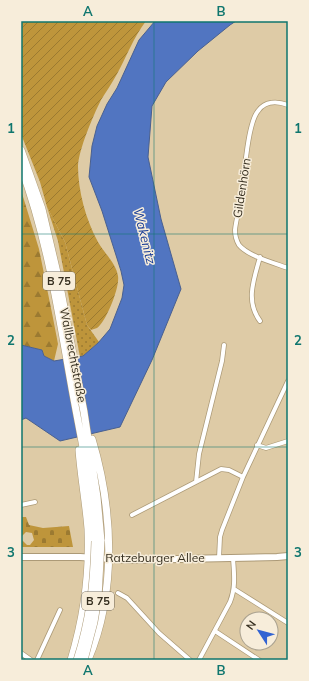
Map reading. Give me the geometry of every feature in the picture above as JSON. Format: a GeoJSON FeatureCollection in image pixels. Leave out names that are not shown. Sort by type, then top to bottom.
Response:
{"type":"FeatureCollection","features":[{"type":"Feature","properties":{"kind":"main road","name":"Wallbrechtstraße"},"geometry":{"type":"LineString","coordinates":[[21,150],[42,209],[59,280],[62,316]]}},
{"type":"Feature","properties":{"kind":"main road","name":"Wallbrechtstraße"},"geometry":{"type":"LineString","coordinates":[[21,167],[36,211],[62,316],[80,413],[95,542]]}},
{"type":"Feature","properties":{"kind":"main road"},"geometry":{"type":"LineString","coordinates":[[80,413],[99,464],[109,544],[105,599],[101,623],[96,641],[88,660]]}},
{"type":"Feature","properties":{"kind":"main road"},"geometry":{"type":"LineString","coordinates":[[71,660],[82,619],[87,581],[88,557],[95,542]]}},
{"type":"Feature","properties":{"kind":"main road","name":"B 75"},"geometry":{"type":"LineString","coordinates":[[77,660],[88,621],[92,598],[95,542]]}},
{"type":"Feature","properties":{"kind":"main road","name":"B 75"},"geometry":{"type":"LineString","coordinates":[[84,660],[94,622],[98,598],[95,542]]}},
{"type":"Feature","properties":{"kind":"main road","name":"Ratzeburger Allee"},"geometry":{"type":"LineString","coordinates":[[21,557],[88,557],[129,560],[288,556]]}},
{"type":"Feature","properties":{"kind":"street","name":"Gildenhörn"},"geometry":{"type":"LineString","coordinates":[[288,105],[274,102],[262,106],[255,115],[250,137],[236,228],[236,237],[239,244],[246,251],[288,268]]}},
{"type":"Feature","properties":{"kind":"street"},"geometry":{"type":"LineString","coordinates":[[260,257],[252,283],[251,296],[255,314],[260,321]]}},
{"type":"Feature","properties":{"kind":"street"},"geometry":{"type":"LineString","coordinates":[[196,482],[199,454],[224,345]]}},
{"type":"Feature","properties":{"kind":"street"},"geometry":{"type":"LineString","coordinates":[[219,558],[222,530],[257,445],[288,381]]}},
{"type":"Feature","properties":{"kind":"street"},"geometry":{"type":"LineString","coordinates":[[257,445],[266,448],[288,440]]}},
{"type":"Feature","properties":{"kind":"street"},"geometry":{"type":"LineString","coordinates":[[132,514],[221,469],[229,470],[243,477]]}},
{"type":"Feature","properties":{"kind":"street"},"geometry":{"type":"LineString","coordinates":[[21,505],[35,502]]}},
{"type":"Feature","properties":{"kind":"street"},"geometry":{"type":"LineString","coordinates":[[198,660],[230,602],[234,589],[233,558]]}},
{"type":"Feature","properties":{"kind":"street"},"geometry":{"type":"LineString","coordinates":[[234,589],[288,623]]}},
{"type":"Feature","properties":{"kind":"street"},"geometry":{"type":"LineString","coordinates":[[118,593],[127,598],[158,633],[190,660]]}},
{"type":"Feature","properties":{"kind":"street"},"geometry":{"type":"LineString","coordinates":[[37,660],[60,610]]}},
{"type":"Feature","properties":{"kind":"street"},"geometry":{"type":"LineString","coordinates":[[215,631],[259,660]]}},
{"type":"Feature","properties":{"kind":"street"},"geometry":{"type":"LineString","coordinates":[[21,653],[31,660]]}},
{"type":"Feature","properties":{"kind":"green space"},"geometry":{"type":"Polygon","coordinates":[[[21,21],[146,21],[137,34],[117,74],[101,100],[87,133],[79,159],[79,185],[86,215],[100,246],[112,262],[118,276],[115,296],[108,312],[101,324],[97,328],[91,330],[87,325],[65,242],[47,207],[40,182],[21,134],[21,21]]]}},
{"type":"Feature","properties":{"kind":"green space"},"geometry":{"type":"Polygon","coordinates":[[[21,190],[39,249],[53,318],[58,344],[54,361],[44,356],[42,350],[21,345],[21,190]]]}},
{"type":"Feature","properties":{"kind":"green space"},"geometry":{"type":"Polygon","coordinates":[[[47,207],[65,242],[87,325],[99,342],[80,357],[58,241],[47,207]]]}},
{"type":"Feature","properties":{"kind":"green space"},"geometry":{"type":"Polygon","coordinates":[[[21,517],[26,517],[29,525],[43,528],[69,526],[73,547],[21,547],[21,517]],[[26,532],[21,537],[27,545],[30,545],[34,540],[32,533],[26,532]]]}},
{"type":"Feature","properties":{"kind":"water","name":"Wakenitz"},"geometry":{"type":"Polygon","coordinates":[[[155,21],[236,21],[198,51],[166,82],[152,106],[148,157],[161,219],[181,289],[152,360],[120,427],[60,441],[26,418],[21,420],[21,345],[42,350],[44,356],[54,361],[83,356],[98,343],[110,329],[122,298],[124,285],[102,211],[89,177],[92,146],[97,126],[107,104],[117,88],[139,40],[155,21]]]}}]}
